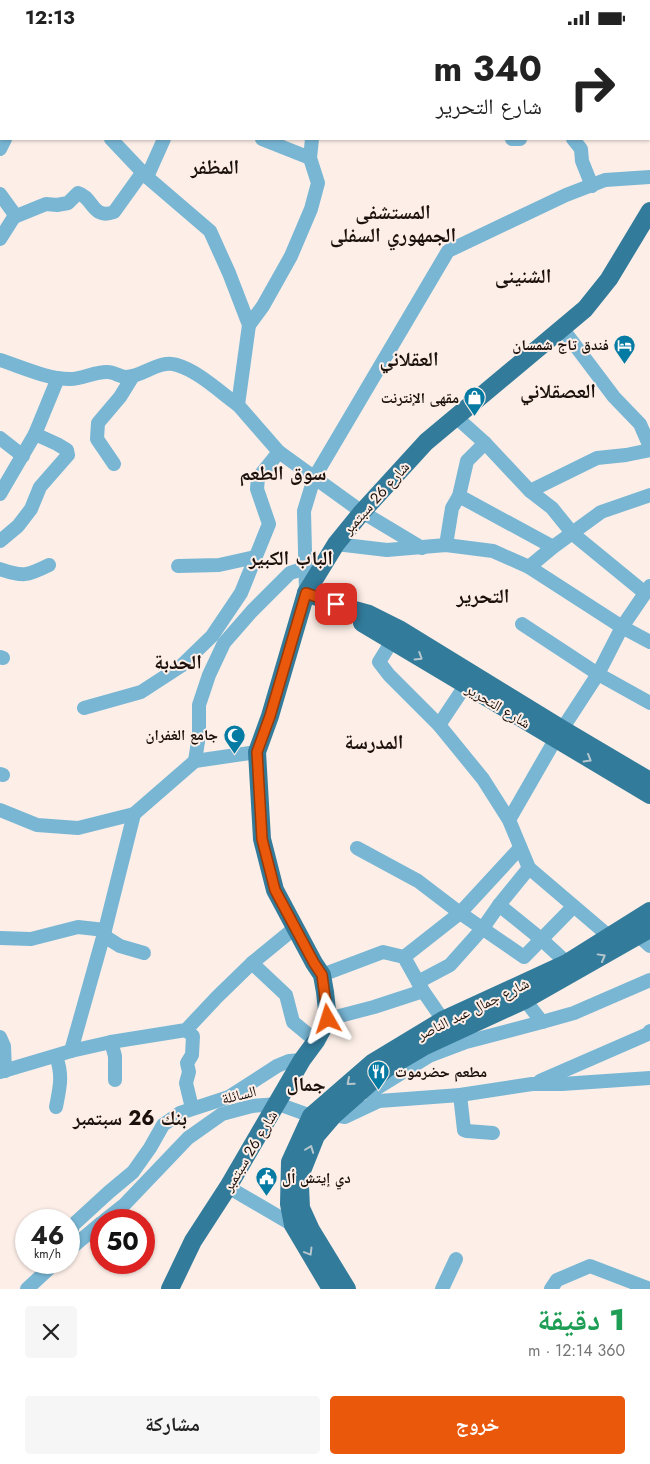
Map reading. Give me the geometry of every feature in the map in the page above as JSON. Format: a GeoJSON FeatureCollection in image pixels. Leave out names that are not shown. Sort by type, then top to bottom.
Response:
{"type":"FeatureCollection","features":[{"type":"Feature","properties":{"kind":"main road","name":"شارع 26 سبتمبر"},"geometry":{"type":"LineString","coordinates":[[170,1289],[193,1241],[228,1187],[328,1019],[322,975],[275,890],[262,839],[257,752],[270,716],[306,593],[336,544],[362,512],[426,442],[585,309],[609,279],[650,211]]}},
{"type":"Feature","properties":{"kind":"main road","name":"شارع التحرير"},"geometry":{"type":"LineString","coordinates":[[306,593],[370,614],[465,685],[558,735]]}},
{"type":"Feature","properties":{"kind":"main road","name":"شارع التحرير"},"geometry":{"type":"LineString","coordinates":[[396,635],[558,735],[649,788]]}},
{"type":"Feature","properties":{"kind":"main road","name":"شارع جمال عبد الناصر"},"geometry":{"type":"LineString","coordinates":[[331,1289],[293,1225],[289,1204],[290,1162],[311,1116],[372,1063],[443,1020],[567,963],[650,911]]}},
{"type":"Feature","properties":{"kind":"main road","name":"شارع جمال عبد الناصر"},"geometry":{"type":"LineString","coordinates":[[348,1289],[311,1230],[301,1208],[300,1186],[302,1171],[316,1136],[386,1069],[425,1046],[525,1000],[646,937]]}},
{"type":"Feature","properties":{"kind":"street"},"geometry":{"type":"LineString","coordinates":[[111,140],[145,175],[210,231],[230,273],[248,325],[238,405]]}},
{"type":"Feature","properties":{"kind":"street"},"geometry":{"type":"LineString","coordinates":[[0,239],[14,217],[46,205],[68,203],[78,193],[82,194],[95,210],[108,214],[114,212],[145,175],[163,140]]}},
{"type":"Feature","properties":{"kind":"street"},"geometry":{"type":"LineString","coordinates":[[264,140],[310,159]]}},
{"type":"Feature","properties":{"kind":"street"},"geometry":{"type":"LineString","coordinates":[[248,325],[263,305],[291,256],[311,209],[318,183],[310,159],[313,140]]}},
{"type":"Feature","properties":{"kind":"street"},"geometry":{"type":"LineString","coordinates":[[574,140],[580,149],[582,161],[592,185]]}},
{"type":"Feature","properties":{"kind":"street"},"geometry":{"type":"LineString","coordinates":[[306,593],[304,511],[314,479],[448,251],[566,195],[605,180],[650,177]]}},
{"type":"Feature","properties":{"kind":"street"},"geometry":{"type":"LineString","coordinates":[[0,194],[13,212],[14,217]]}},
{"type":"Feature","properties":{"kind":"street"},"geometry":{"type":"LineString","coordinates":[[530,491],[597,458],[626,455],[650,448],[640,424],[614,397],[562,328]]}},
{"type":"Feature","properties":{"kind":"street"},"geometry":{"type":"LineString","coordinates":[[0,360],[58,378],[82,378],[107,371],[124,377],[133,376],[158,365],[175,364],[189,369],[238,405],[279,452],[314,479],[362,512],[422,548]]}},
{"type":"Feature","properties":{"kind":"street"},"geometry":{"type":"LineString","coordinates":[[114,464],[97,439],[98,423],[120,397],[133,376]]}},
{"type":"Feature","properties":{"kind":"street"},"geometry":{"type":"LineString","coordinates":[[0,494],[35,434],[58,378]]}},
{"type":"Feature","properties":{"kind":"street"},"geometry":{"type":"LineString","coordinates":[[456,417],[485,443],[530,491],[552,508],[573,534],[606,562],[648,589],[622,627],[598,674],[558,735],[509,820]]}},
{"type":"Feature","properties":{"kind":"street"},"geometry":{"type":"LineString","coordinates":[[0,541],[18,526],[31,509],[40,487],[68,455],[67,451],[57,444],[35,434]]}},
{"type":"Feature","properties":{"kind":"street"},"geometry":{"type":"LineString","coordinates":[[0,438],[22,456]]}},
{"type":"Feature","properties":{"kind":"street"},"geometry":{"type":"LineString","coordinates":[[446,545],[452,507],[459,496],[467,461],[485,443]]}},
{"type":"Feature","properties":{"kind":"street"},"geometry":{"type":"LineString","coordinates":[[84,708],[141,692],[181,666],[212,636],[241,593],[269,524],[257,489],[258,478],[279,452]]}},
{"type":"Feature","properties":{"kind":"street"},"geometry":{"type":"LineString","coordinates":[[529,567],[601,512],[650,495]]}},
{"type":"Feature","properties":{"kind":"street"},"geometry":{"type":"LineString","coordinates":[[459,496],[554,547]]}},
{"type":"Feature","properties":{"kind":"street"},"geometry":{"type":"LineString","coordinates":[[336,544],[387,549],[446,545],[493,551],[529,567],[622,627],[650,642]]}},
{"type":"Feature","properties":{"kind":"street"},"geometry":{"type":"LineString","coordinates":[[178,566],[219,565],[256,557]]}},
{"type":"Feature","properties":{"kind":"street"},"geometry":{"type":"LineString","coordinates":[[0,569],[18,575],[33,573],[49,565]]}},
{"type":"Feature","properties":{"kind":"street"},"geometry":{"type":"LineString","coordinates":[[195,761],[199,735],[199,705],[209,675],[224,643],[252,611],[290,573],[305,568]]}},
{"type":"Feature","properties":{"kind":"street"},"geometry":{"type":"LineString","coordinates":[[522,624],[598,674],[650,703]]}},
{"type":"Feature","properties":{"kind":"street"},"geometry":{"type":"LineString","coordinates":[[396,635],[379,662],[389,675],[439,725],[483,779],[509,820],[529,868],[572,907],[610,937]]}},
{"type":"Feature","properties":{"kind":"street"},"geometry":{"type":"LineString","coordinates":[[439,725],[465,685]]}},
{"type":"Feature","properties":{"kind":"street"},"geometry":{"type":"LineString","coordinates":[[0,810],[37,825],[78,828],[134,814],[195,761],[257,752]]}},
{"type":"Feature","properties":{"kind":"street"},"geometry":{"type":"LineString","coordinates":[[71,1051],[105,933],[134,814]]}},
{"type":"Feature","properties":{"kind":"street"},"geometry":{"type":"LineString","coordinates":[[357,848],[418,881],[460,913],[524,957],[572,907]]}},
{"type":"Feature","properties":{"kind":"street"},"geometry":{"type":"LineString","coordinates":[[404,957],[460,913],[520,848]]}},
{"type":"Feature","properties":{"kind":"street"},"geometry":{"type":"LineString","coordinates":[[328,1019],[374,1007],[420,987],[450,965],[483,927],[498,905],[529,868]]}},
{"type":"Feature","properties":{"kind":"street"},"geometry":{"type":"LineString","coordinates":[[498,905],[541,939],[567,963]]}},
{"type":"Feature","properties":{"kind":"street"},"geometry":{"type":"LineString","coordinates":[[0,938],[31,939],[78,927],[105,933],[120,946],[144,953]]}},
{"type":"Feature","properties":{"kind":"street"},"geometry":{"type":"LineString","coordinates":[[0,1037],[4,1046],[3,1071],[71,1051],[186,1030],[252,963],[296,927]]}},
{"type":"Feature","properties":{"kind":"street"},"geometry":{"type":"LineString","coordinates":[[322,975],[383,952],[404,957],[420,987],[443,1020]]}},
{"type":"Feature","properties":{"kind":"street"},"geometry":{"type":"LineString","coordinates":[[252,963],[286,995],[293,1022],[316,1041]]}},
{"type":"Feature","properties":{"kind":"street"},"geometry":{"type":"LineString","coordinates":[[334,1117],[428,1056],[466,1042],[574,1013],[650,980]]}},
{"type":"Feature","properties":{"kind":"street"},"geometry":{"type":"LineString","coordinates":[[525,1000],[542,1022]]}},
{"type":"Feature","properties":{"kind":"street"},"geometry":{"type":"LineString","coordinates":[[186,1030],[192,1036],[192,1055],[187,1063],[189,1072],[186,1083],[192,1108]]}},
{"type":"Feature","properties":{"kind":"street"},"geometry":{"type":"LineString","coordinates":[[532,1084],[649,1033]]}},
{"type":"Feature","properties":{"kind":"street"},"geometry":{"type":"LineString","coordinates":[[112,1042],[115,1056],[115,1080]]}},
{"type":"Feature","properties":{"kind":"street"},"geometry":{"type":"LineString","coordinates":[[56,1056],[61,1070],[56,1107]]}},
{"type":"Feature","properties":{"kind":"street"},"geometry":{"type":"LineString","coordinates":[[80,1218],[133,1172],[163,1125],[180,1113],[230,1097],[277,1066],[289,1061],[302,1060]]}},
{"type":"Feature","properties":{"kind":"street"},"geometry":{"type":"LineString","coordinates":[[334,1117],[345,1117],[380,1101],[460,1095],[532,1084],[562,1084],[650,1078]]}},
{"type":"Feature","properties":{"kind":"street"},"geometry":{"type":"LineString","coordinates":[[460,1095],[464,1129],[467,1131],[493,1133]]}},
{"type":"Feature","properties":{"kind":"street"},"geometry":{"type":"LineString","coordinates":[[222,1114],[230,1097]]}},
{"type":"Feature","properties":{"kind":"street","name":"السائلة"},"geometry":{"type":"LineString","coordinates":[[119,1209],[188,1138],[222,1114],[252,1106],[278,1104],[311,1116],[334,1117]]}},
{"type":"Feature","properties":{"kind":"street"},"geometry":{"type":"LineString","coordinates":[[228,1187],[293,1225]]}},
{"type":"Feature","properties":{"kind":"street"},"geometry":{"type":"LineString","coordinates":[[80,1241],[90,1232]]}},
{"type":"Feature","properties":{"kind":"street"},"geometry":{"type":"LineString","coordinates":[[442,1289],[456,1259]]}},
{"type":"Feature","properties":{"kind":"street"},"geometry":{"type":"LineString","coordinates":[[551,1289],[557,1280],[590,1266],[650,1289]]}},
{"type":"Feature","properties":{"kind":"street"},"geometry":{"type":"LineString","coordinates":[[27,1289],[43,1274]]}},
{"type":"Feature","properties":{"kind":"place","name":"فندق تاج شمسان"},"geometry":{"type":"Point","coordinates":[625,364]}},
{"type":"Feature","properties":{"kind":"place","name":"مقهى الإنترنت"},"geometry":{"type":"Point","coordinates":[475,417]}},
{"type":"Feature","properties":{"kind":"place","name":"جامع الغفران"},"geometry":{"type":"Point","coordinates":[234,754]}},
{"type":"Feature","properties":{"kind":"place","name":"مطعم حضرموت"},"geometry":{"type":"Point","coordinates":[379,1091]}},
{"type":"Feature","properties":{"kind":"place","name":"دي إيتش أل"},"geometry":{"type":"Point","coordinates":[266,1197]}},
{"type":"Feature","properties":{"kind":"district","name":"المظفر"},"geometry":{"type":"Point","coordinates":[215,167]}},
{"type":"Feature","properties":{"kind":"district","name":"المستشفى الجمهوري السفلى"},"geometry":{"type":"Point","coordinates":[393,224]}},
{"type":"Feature","properties":{"kind":"district","name":"الشنينى"},"geometry":{"type":"Point","coordinates":[523,276]}},
{"type":"Feature","properties":{"kind":"district","name":"العقلاني"},"geometry":{"type":"Point","coordinates":[409,359]}},
{"type":"Feature","properties":{"kind":"district","name":"العصقلاني"},"geometry":{"type":"Point","coordinates":[558,391]}},
{"type":"Feature","properties":{"kind":"district","name":"سوق الطعم"},"geometry":{"type":"Point","coordinates":[283,473]}},
{"type":"Feature","properties":{"kind":"district","name":"الباب الكبير"},"geometry":{"type":"Point","coordinates":[291,558]}},
{"type":"Feature","properties":{"kind":"district","name":"التحرير"},"geometry":{"type":"Point","coordinates":[483,596]}},
{"type":"Feature","properties":{"kind":"district","name":"الحدبة"},"geometry":{"type":"Point","coordinates":[178,662]}},
{"type":"Feature","properties":{"kind":"district","name":"المدرسة"},"geometry":{"type":"Point","coordinates":[374,742]}},
{"type":"Feature","properties":{"kind":"district","name":"جمال"},"geometry":{"type":"Point","coordinates":[306,1084]}},
{"type":"Feature","properties":{"kind":"district","name":"بنك 26 سبتمبر"},"geometry":{"type":"Point","coordinates":[130,1118]}},
{"type":"Feature","properties":{"kind":"route"},"geometry":{"type":"LineString","coordinates":[[328,1019],[322,975],[275,890],[262,839],[257,752],[270,716],[306,593],[336,604]]}}]}
